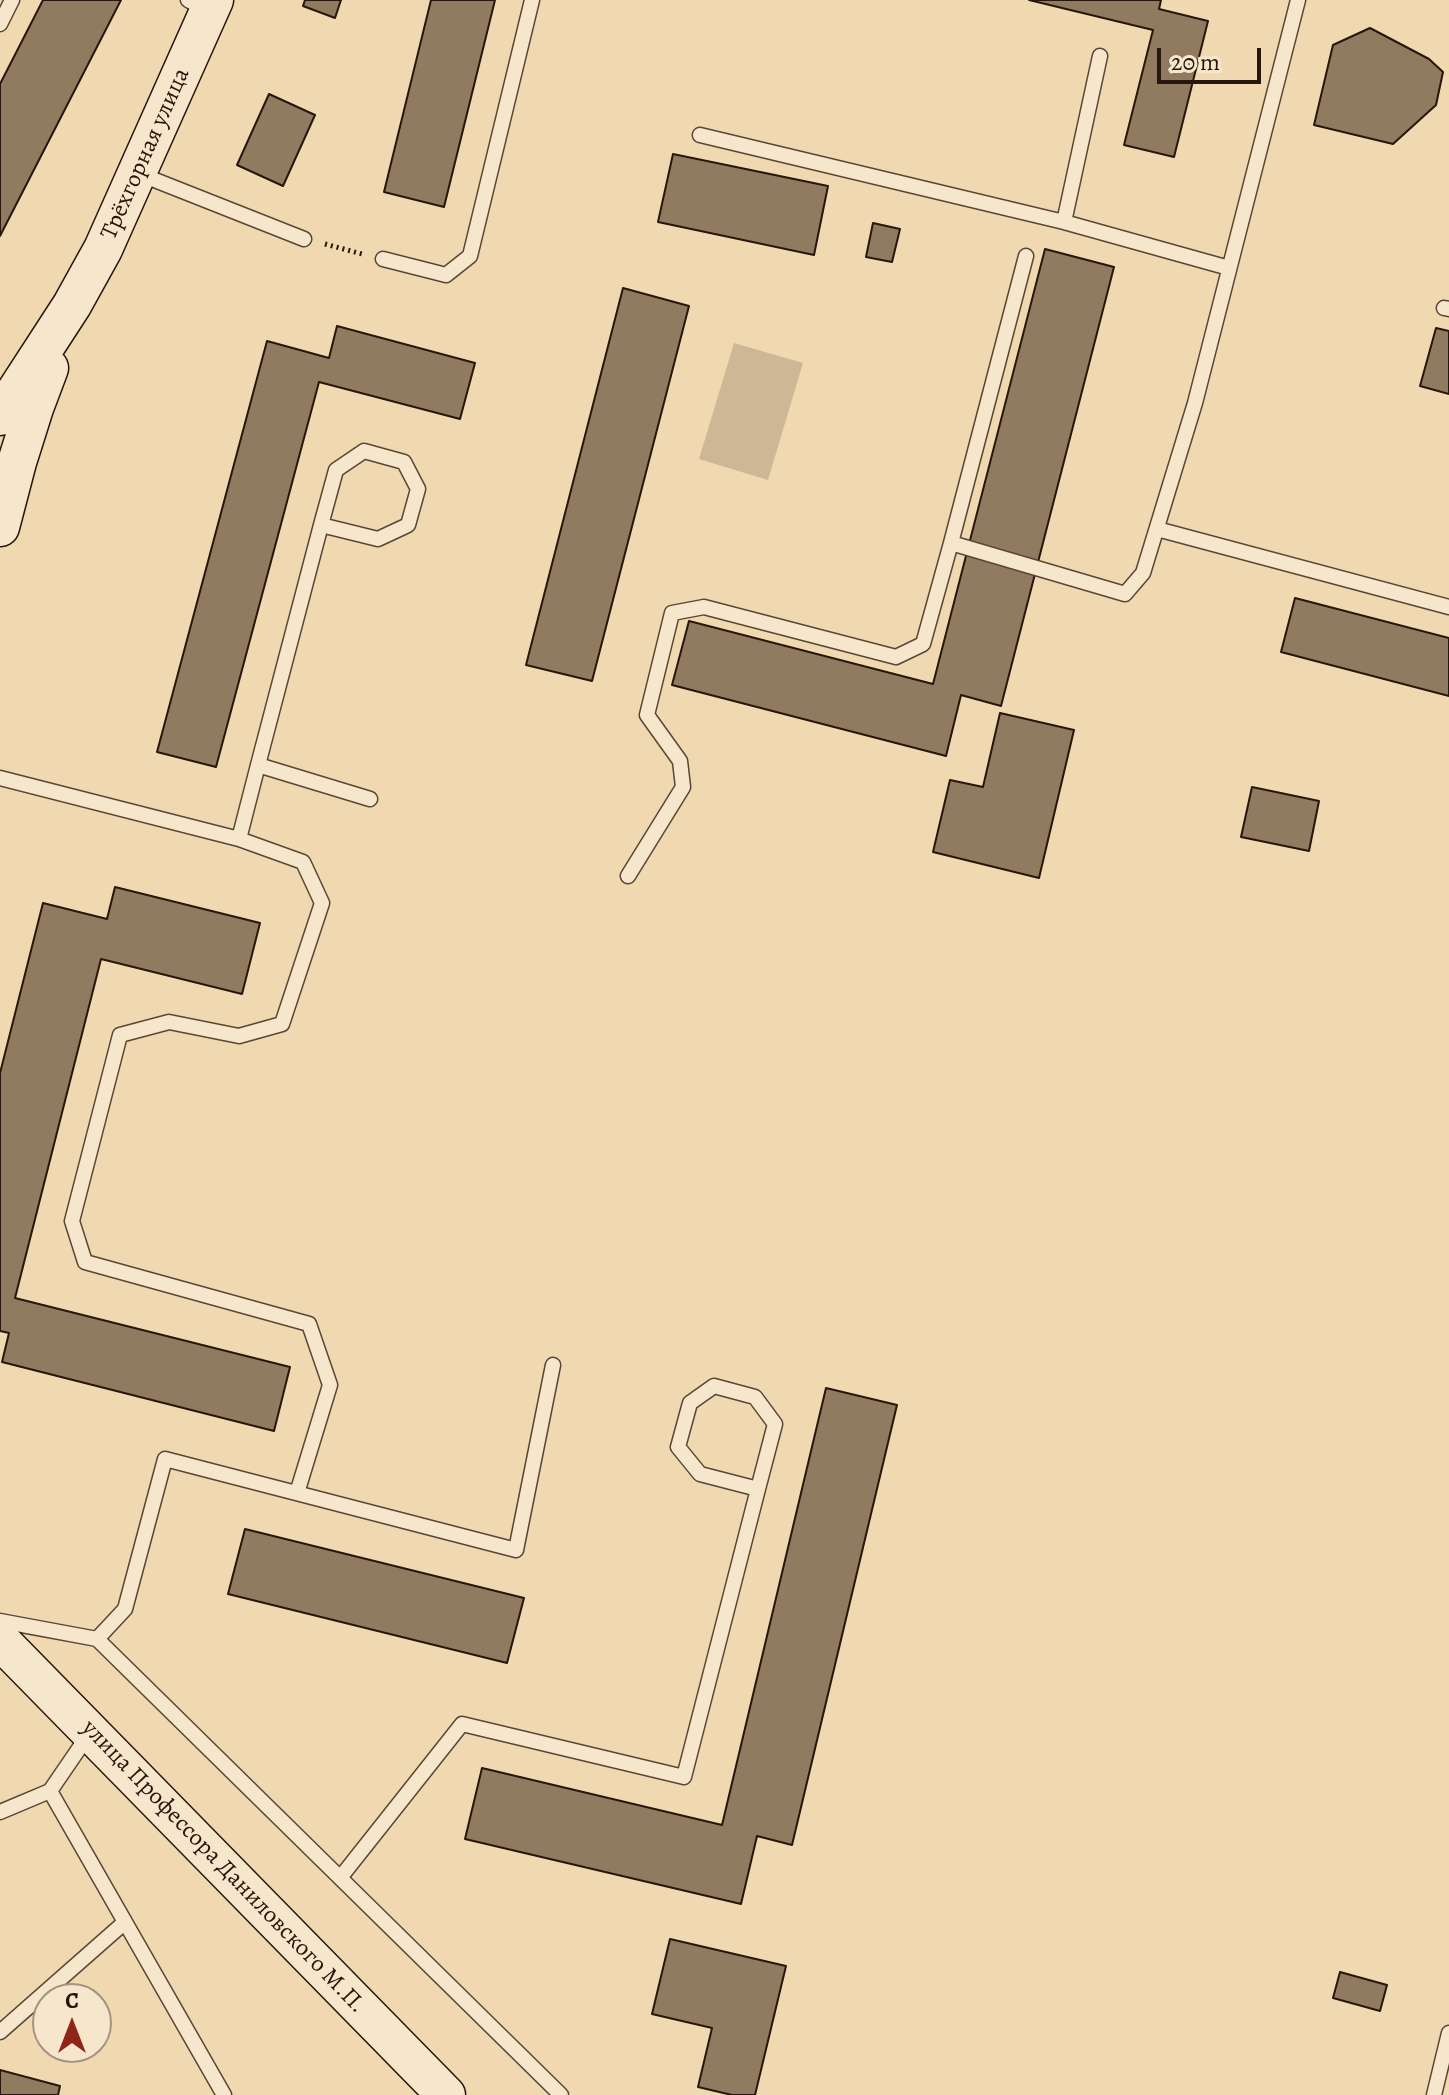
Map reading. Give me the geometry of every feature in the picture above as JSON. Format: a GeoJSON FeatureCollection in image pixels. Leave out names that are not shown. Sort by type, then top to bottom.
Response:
{"type":"FeatureCollection","features":[{"type":"Feature","properties":{"kind":"main road","name":"Трёхгорная улица"},"geometry":{"type":"LineString","coordinates":[[72,305],[103,249],[137,173],[204,4]]}},
{"type":"Feature","properties":{"kind":"main road"},"geometry":{"type":"LineString","coordinates":[[0,416],[72,305]]}},
{"type":"Feature","properties":{"kind":"main road"},"geometry":{"type":"LineString","coordinates":[[0,527],[34,408],[72,305]]}},
{"type":"Feature","properties":{"kind":"main road","name":"улица Профессора Даниловского М.П."},"geometry":{"type":"LineString","coordinates":[[0,1640],[446,2095]]}},
{"type":"Feature","properties":{"kind":"lane"},"geometry":{"type":"LineString","coordinates":[[0,24],[12,0]]}},
{"type":"Feature","properties":{"kind":"lane"},"geometry":{"type":"LineString","coordinates":[[383,259],[446,275],[470,256],[532,0]]}},
{"type":"Feature","properties":{"kind":"lane"},"geometry":{"type":"LineString","coordinates":[[951,543],[1125,594],[1143,573],[1195,403],[1298,0]]}},
{"type":"Feature","properties":{"kind":"lane"},"geometry":{"type":"LineString","coordinates":[[1064,222],[1100,56]]}},
{"type":"Feature","properties":{"kind":"lane"},"geometry":{"type":"LineString","coordinates":[[700,135],[1064,222],[1229,268]]}},
{"type":"Feature","properties":{"kind":"lane"},"geometry":{"type":"LineString","coordinates":[[137,173],[304,239]]}},
{"type":"Feature","properties":{"kind":"lane"},"geometry":{"type":"LineString","coordinates":[[628,876],[683,787],[680,761],[647,715],[672,613],[704,607],[896,657],[923,644],[1026,256]]}},
{"type":"Feature","properties":{"kind":"lane"},"geometry":{"type":"LineString","coordinates":[[239,839],[321,525],[336,470],[364,451],[404,462],[418,489],[408,525],[378,539],[321,525]]}},
{"type":"Feature","properties":{"kind":"lane"},"geometry":{"type":"LineString","coordinates":[[1157,529],[1449,607]]}},
{"type":"Feature","properties":{"kind":"lane"},"geometry":{"type":"LineString","coordinates":[[258,765],[370,799]]}},
{"type":"Feature","properties":{"kind":"lane"},"geometry":{"type":"LineString","coordinates":[[0,778],[239,839],[303,862],[322,903],[282,1024],[239,1036],[169,1022],[120,1035],[72,1221],[85,1262],[309,1324],[330,1385],[297,1493]]}},
{"type":"Feature","properties":{"kind":"lane"},"geometry":{"type":"LineString","coordinates":[[97,1639],[125,1609],[165,1459],[516,1550],[553,1365]]}},
{"type":"Feature","properties":{"kind":"lane"},"geometry":{"type":"LineString","coordinates":[[340,1878],[462,1724],[684,1777],[775,1424],[755,1397],[714,1386],[690,1403],[678,1447],[700,1474],[758,1489]]}},
{"type":"Feature","properties":{"kind":"lane"},"geometry":{"type":"LineString","coordinates":[[0,1621],[97,1639],[561,2095]]}},
{"type":"Feature","properties":{"kind":"lane"},"geometry":{"type":"LineString","coordinates":[[0,1812],[50,1791],[90,1732]]}},
{"type":"Feature","properties":{"kind":"lane"},"geometry":{"type":"LineString","coordinates":[[50,1791],[224,2095]]}},
{"type":"Feature","properties":{"kind":"lane"},"geometry":{"type":"LineString","coordinates":[[0,2032],[125,1922]]}},
{"type":"Feature","properties":{"kind":"lane"},"geometry":{"type":"LineString","coordinates":[[1434,2095],[1449,2033]]}},
{"type":"Feature","properties":{"kind":"path"},"geometry":{"type":"LineString","coordinates":[[304,239],[383,259]]}},
{"type":"Feature","properties":{"kind":"shaded area"},"geometry":{"type":"Polygon","coordinates":[[[734,343],[803,363],[768,480],[699,459],[734,343]]]}},
{"type":"Feature","properties":{"kind":"building"},"geometry":{"type":"Polygon","coordinates":[[[43,0],[121,0],[0,236],[0,84],[43,0]]]}},
{"type":"Feature","properties":{"kind":"building"},"geometry":{"type":"Polygon","coordinates":[[[305,0],[341,0],[335,18],[303,6],[305,0]]]}},
{"type":"Feature","properties":{"kind":"building"},"geometry":{"type":"Polygon","coordinates":[[[431,0],[495,0],[444,207],[384,192],[431,0]]]}},
{"type":"Feature","properties":{"kind":"building"},"geometry":{"type":"Polygon","coordinates":[[[1029,0],[1161,0],[1159,9],[1208,21],[1174,157],[1124,145],[1153,30],[1029,0]]]}},
{"type":"Feature","properties":{"kind":"building"},"geometry":{"type":"Polygon","coordinates":[[[1370,28],[1429,59],[1443,72],[1436,105],[1393,144],[1314,125],[1333,45],[1370,28]]]}},
{"type":"Feature","properties":{"kind":"building"},"geometry":{"type":"Polygon","coordinates":[[[269,94],[315,115],[283,186],[237,165],[269,94]]]}},
{"type":"Feature","properties":{"kind":"building"},"geometry":{"type":"Polygon","coordinates":[[[673,154],[828,186],[814,255],[658,222],[673,154]]]}},
{"type":"Feature","properties":{"kind":"building"},"geometry":{"type":"Polygon","coordinates":[[[873,223],[900,229],[892,262],[866,257],[873,223]]]}},
{"type":"Feature","properties":{"kind":"building"},"geometry":{"type":"Polygon","coordinates":[[[1045,249],[1114,267],[1001,706],[961,695],[946,756],[672,685],[689,621],[933,684],[1045,249]]]}},
{"type":"Feature","properties":{"kind":"building"},"geometry":{"type":"Polygon","coordinates":[[[623,288],[689,306],[592,681],[526,665],[623,288]]]}},
{"type":"Feature","properties":{"kind":"building"},"geometry":{"type":"Polygon","coordinates":[[[337,326],[475,363],[460,419],[319,382],[216,767],[157,752],[267,341],[329,358],[337,326]]]}},
{"type":"Feature","properties":{"kind":"building"},"geometry":{"type":"Polygon","coordinates":[[[1436,328],[1449,331],[1449,394],[1420,386],[1436,328]]]}},
{"type":"Feature","properties":{"kind":"building"},"geometry":{"type":"Polygon","coordinates":[[[1295,598],[1449,638],[1449,696],[1281,652],[1295,598]]]}},
{"type":"Feature","properties":{"kind":"building"},"geometry":{"type":"Polygon","coordinates":[[[1000,713],[1074,730],[1039,878],[933,852],[950,780],[983,787],[1000,713]]]}},
{"type":"Feature","properties":{"kind":"building"},"geometry":{"type":"Polygon","coordinates":[[[1252,787],[1319,801],[1309,851],[1241,837],[1252,787]]]}},
{"type":"Feature","properties":{"kind":"building"},"geometry":{"type":"Polygon","coordinates":[[[115,887],[260,923],[242,994],[101,959],[15,1298],[290,1367],[274,1431],[2,1362],[9,1333],[0,1331],[0,1073],[43,903],[107,919],[115,887]]]}},
{"type":"Feature","properties":{"kind":"building"},"geometry":{"type":"Polygon","coordinates":[[[826,1388],[897,1405],[792,1845],[757,1836],[741,1904],[465,1839],[482,1768],[722,1825],[826,1388]]]}},
{"type":"Feature","properties":{"kind":"building"},"geometry":{"type":"Polygon","coordinates":[[[245,1529],[524,1598],[507,1663],[228,1594],[245,1529]]]}},
{"type":"Feature","properties":{"kind":"building"},"geometry":{"type":"Polygon","coordinates":[[[670,1939],[786,1966],[755,2095],[732,2095],[698,2087],[712,2028],[652,2014],[670,1939]]]}},
{"type":"Feature","properties":{"kind":"building"},"geometry":{"type":"Polygon","coordinates":[[[1340,1972],[1387,1985],[1380,2011],[1333,1998],[1340,1972]]]}},
{"type":"Feature","properties":{"kind":"building"},"geometry":{"type":"Polygon","coordinates":[[[0,2070],[60,2086],[58,2095],[0,2095],[0,2070]]]}}]}
